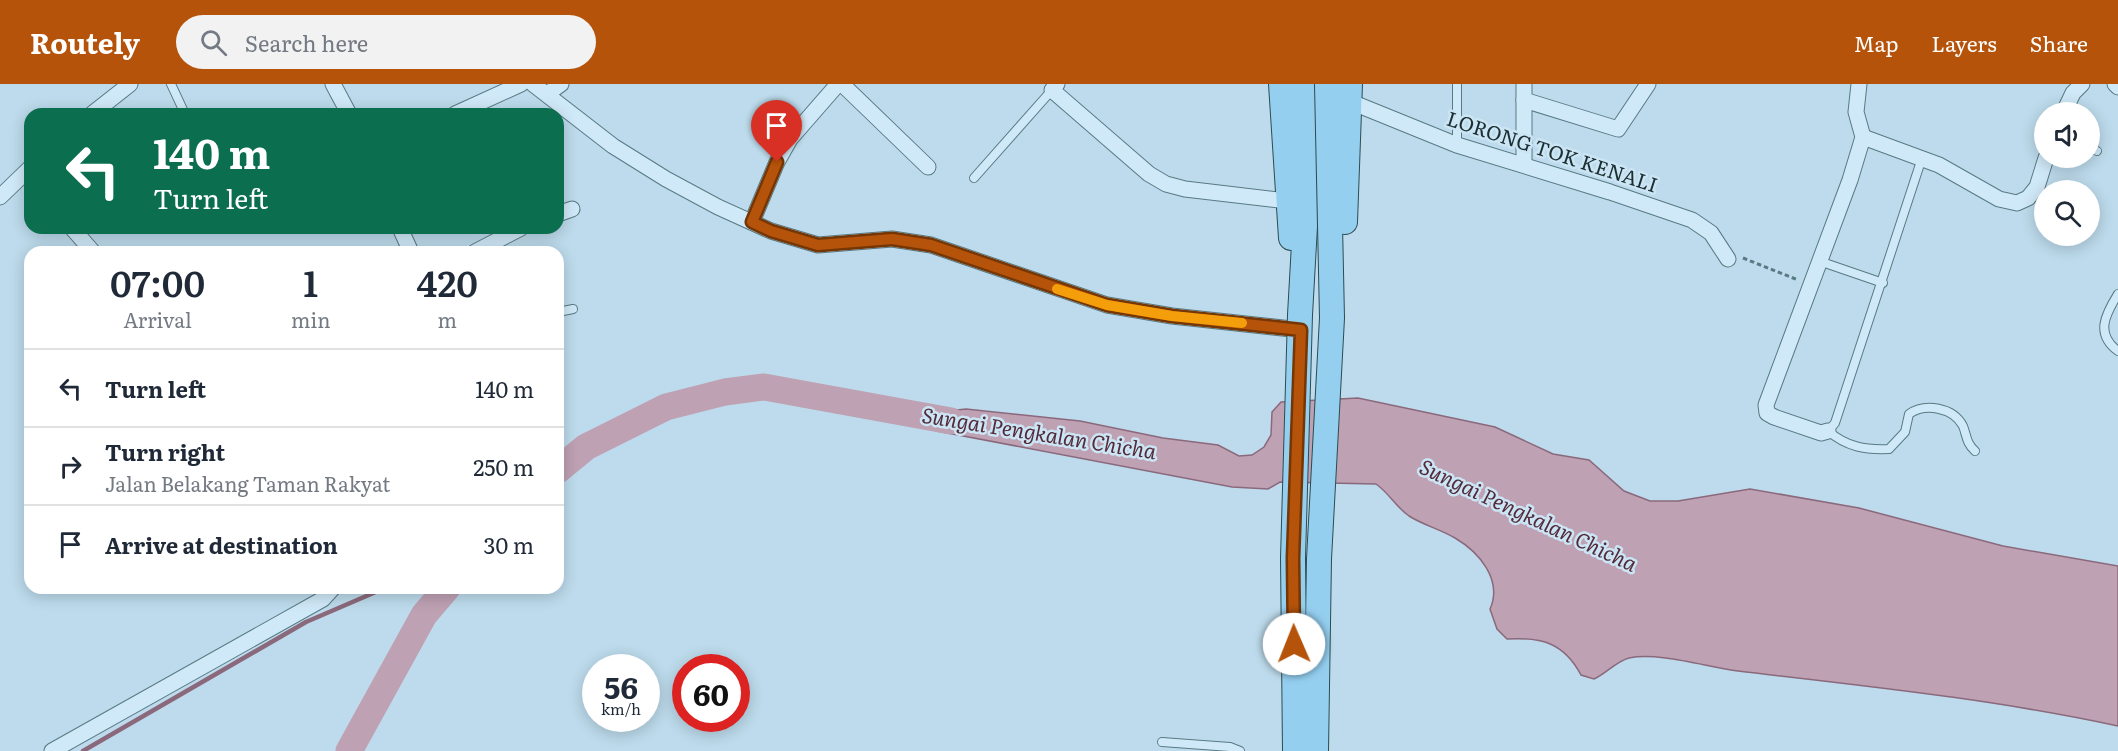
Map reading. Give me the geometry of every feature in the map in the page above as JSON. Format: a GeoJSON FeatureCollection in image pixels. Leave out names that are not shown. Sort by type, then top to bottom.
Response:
{"type":"FeatureCollection","features":[{"type":"Feature","properties":{"kind":"main road"},"geometry":{"type":"LineString","coordinates":[[1281,84],[1287,201],[1300,331]]}},
{"type":"Feature","properties":{"kind":"main road"},"geometry":{"type":"LineString","coordinates":[[1295,751],[1293,558],[1305,226],[1302,84]]}},
{"type":"Feature","properties":{"kind":"main road"},"geometry":{"type":"LineString","coordinates":[[1316,751],[1319,559],[1331,329],[1327,84]]}},
{"type":"Feature","properties":{"kind":"main road"},"geometry":{"type":"LineString","coordinates":[[1331,329],[1344,230],[1350,93]]}},
{"type":"Feature","properties":{"kind":"street"},"geometry":{"type":"LineString","coordinates":[[100,108],[130,84]]}},
{"type":"Feature","properties":{"kind":"street"},"geometry":{"type":"LineString","coordinates":[[333,84],[346,108]]}},
{"type":"Feature","properties":{"kind":"street"},"geometry":{"type":"LineString","coordinates":[[468,108],[521,84]]}},
{"type":"Feature","properties":{"kind":"street"},"geometry":{"type":"LineString","coordinates":[[533,84],[613,146],[666,179],[771,231],[818,245],[892,239],[931,245],[1107,305],[1172,316],[1300,331]]}},
{"type":"Feature","properties":{"kind":"street"},"geometry":{"type":"LineString","coordinates":[[547,94],[561,84]]}},
{"type":"Feature","properties":{"kind":"street"},"geometry":{"type":"LineString","coordinates":[[752,222],[777,162],[790,139],[840,84],[928,167]]}},
{"type":"Feature","properties":{"kind":"street"},"geometry":{"type":"LineString","coordinates":[[1524,165],[1524,92],[1618,129],[1648,84]]}},
{"type":"Feature","properties":{"kind":"street"},"geometry":{"type":"LineString","coordinates":[[1828,431],[1821,433],[1774,417],[1767,413],[1766,405],[1863,137],[1856,112],[1858,84]]}},
{"type":"Feature","properties":{"kind":"street"},"geometry":{"type":"LineString","coordinates":[[2069,102],[2073,93],[2082,84]]}},
{"type":"Feature","properties":{"kind":"street"},"geometry":{"type":"LineString","coordinates":[[1055,87],[1149,174],[1166,184],[1185,189],[1287,201]]}},
{"type":"Feature","properties":{"kind":"street","name":"LORONG TOK KENALI"},"geometry":{"type":"LineString","coordinates":[[1350,93],[1457,145],[1692,220],[1711,233],[1728,259]]}},
{"type":"Feature","properties":{"kind":"street"},"geometry":{"type":"LineString","coordinates":[[1863,137],[1939,165],[1999,200],[2017,203],[2028,198],[2037,187],[2043,168]]}},
{"type":"Feature","properties":{"kind":"street"},"geometry":{"type":"LineString","coordinates":[[0,197],[24,177]]}},
{"type":"Feature","properties":{"kind":"street"},"geometry":{"type":"LineString","coordinates":[[77,234],[88,246]]}},
{"type":"Feature","properties":{"kind":"street"},"geometry":{"type":"LineString","coordinates":[[486,246],[510,234]]}},
{"type":"Feature","properties":{"kind":"street"},"geometry":{"type":"LineString","coordinates":[[52,751],[323,599],[328,594]]}},
{"type":"Feature","properties":{"kind":"lane"},"geometry":{"type":"LineString","coordinates":[[171,84],[182,108]]}},
{"type":"Feature","properties":{"kind":"lane"},"geometry":{"type":"LineString","coordinates":[[1456,84],[1457,145]]}},
{"type":"Feature","properties":{"kind":"lane"},"geometry":{"type":"LineString","coordinates":[[974,178],[1055,87]]}},
{"type":"Feature","properties":{"kind":"lane"},"geometry":{"type":"LineString","coordinates":[[1922,159],[1835,423],[1828,431],[1848,444],[1862,448],[1889,448],[1905,432],[1905,422],[1909,414],[1918,408],[1928,406],[1952,414],[1963,426],[1967,444],[1975,451]]}},
{"type":"Feature","properties":{"kind":"lane"},"geometry":{"type":"LineString","coordinates":[[1819,261],[1882,283]]}},
{"type":"Feature","properties":{"kind":"lane"},"geometry":{"type":"LineString","coordinates":[[2118,294],[2103,330],[2104,339],[2118,351]]}},
{"type":"Feature","properties":{"kind":"lane"},"geometry":{"type":"LineString","coordinates":[[564,311],[573,309]]}},
{"type":"Feature","properties":{"kind":"lane"},"geometry":{"type":"LineString","coordinates":[[1162,742],[1230,747],[1240,751]]}},
{"type":"Feature","properties":{"kind":"path"},"geometry":{"type":"LineString","coordinates":[[1728,259],[1739,256],[1810,285]]}},
{"type":"Feature","properties":{"kind":"water"},"geometry":{"type":"Polygon","coordinates":[[[1358,398],[1495,427],[1553,454],[1589,460],[1624,491],[1650,501],[1678,501],[1750,489],[1859,508],[2003,546],[2118,566],[2118,726],[2024,708],[1738,671],[1654,657],[1629,658],[1594,679],[1581,675],[1567,656],[1551,644],[1531,639],[1507,639],[1497,629],[1490,609],[1493,598],[1491,577],[1480,559],[1455,538],[1409,516],[1376,484],[1280,482],[1268,489],[1232,487],[937,431],[911,415],[966,409],[1080,421],[1163,438],[1218,445],[1239,456],[1252,455],[1264,447],[1271,435],[1272,412],[1281,402],[1358,398]]]}},
{"type":"Feature","properties":{"kind":"waterway","name":"Sungai Pengkalan Chicha"},"geometry":{"type":"LineString","coordinates":[[564,465],[586,447],[666,407],[725,392],[764,387],[951,421]]}},
{"type":"Feature","properties":{"kind":"waterway"},"geometry":{"type":"LineString","coordinates":[[83,751],[306,622],[371,594]]}},
{"type":"Feature","properties":{"kind":"waterway"},"geometry":{"type":"LineString","coordinates":[[349,751],[424,615],[442,594]]}},
{"type":"Feature","properties":{"kind":"slow traffic"},"geometry":{"type":"LineString","coordinates":[[1057,289],[1107,305],[1172,316],[1242,323]]}},
{"type":"Feature","properties":{"kind":"route"},"geometry":{"type":"LineString","coordinates":[[777,162],[752,222],[771,231],[818,245],[892,239],[931,245],[1107,305],[1172,316],[1301,330],[1293,558],[1294,644]]}}]}
